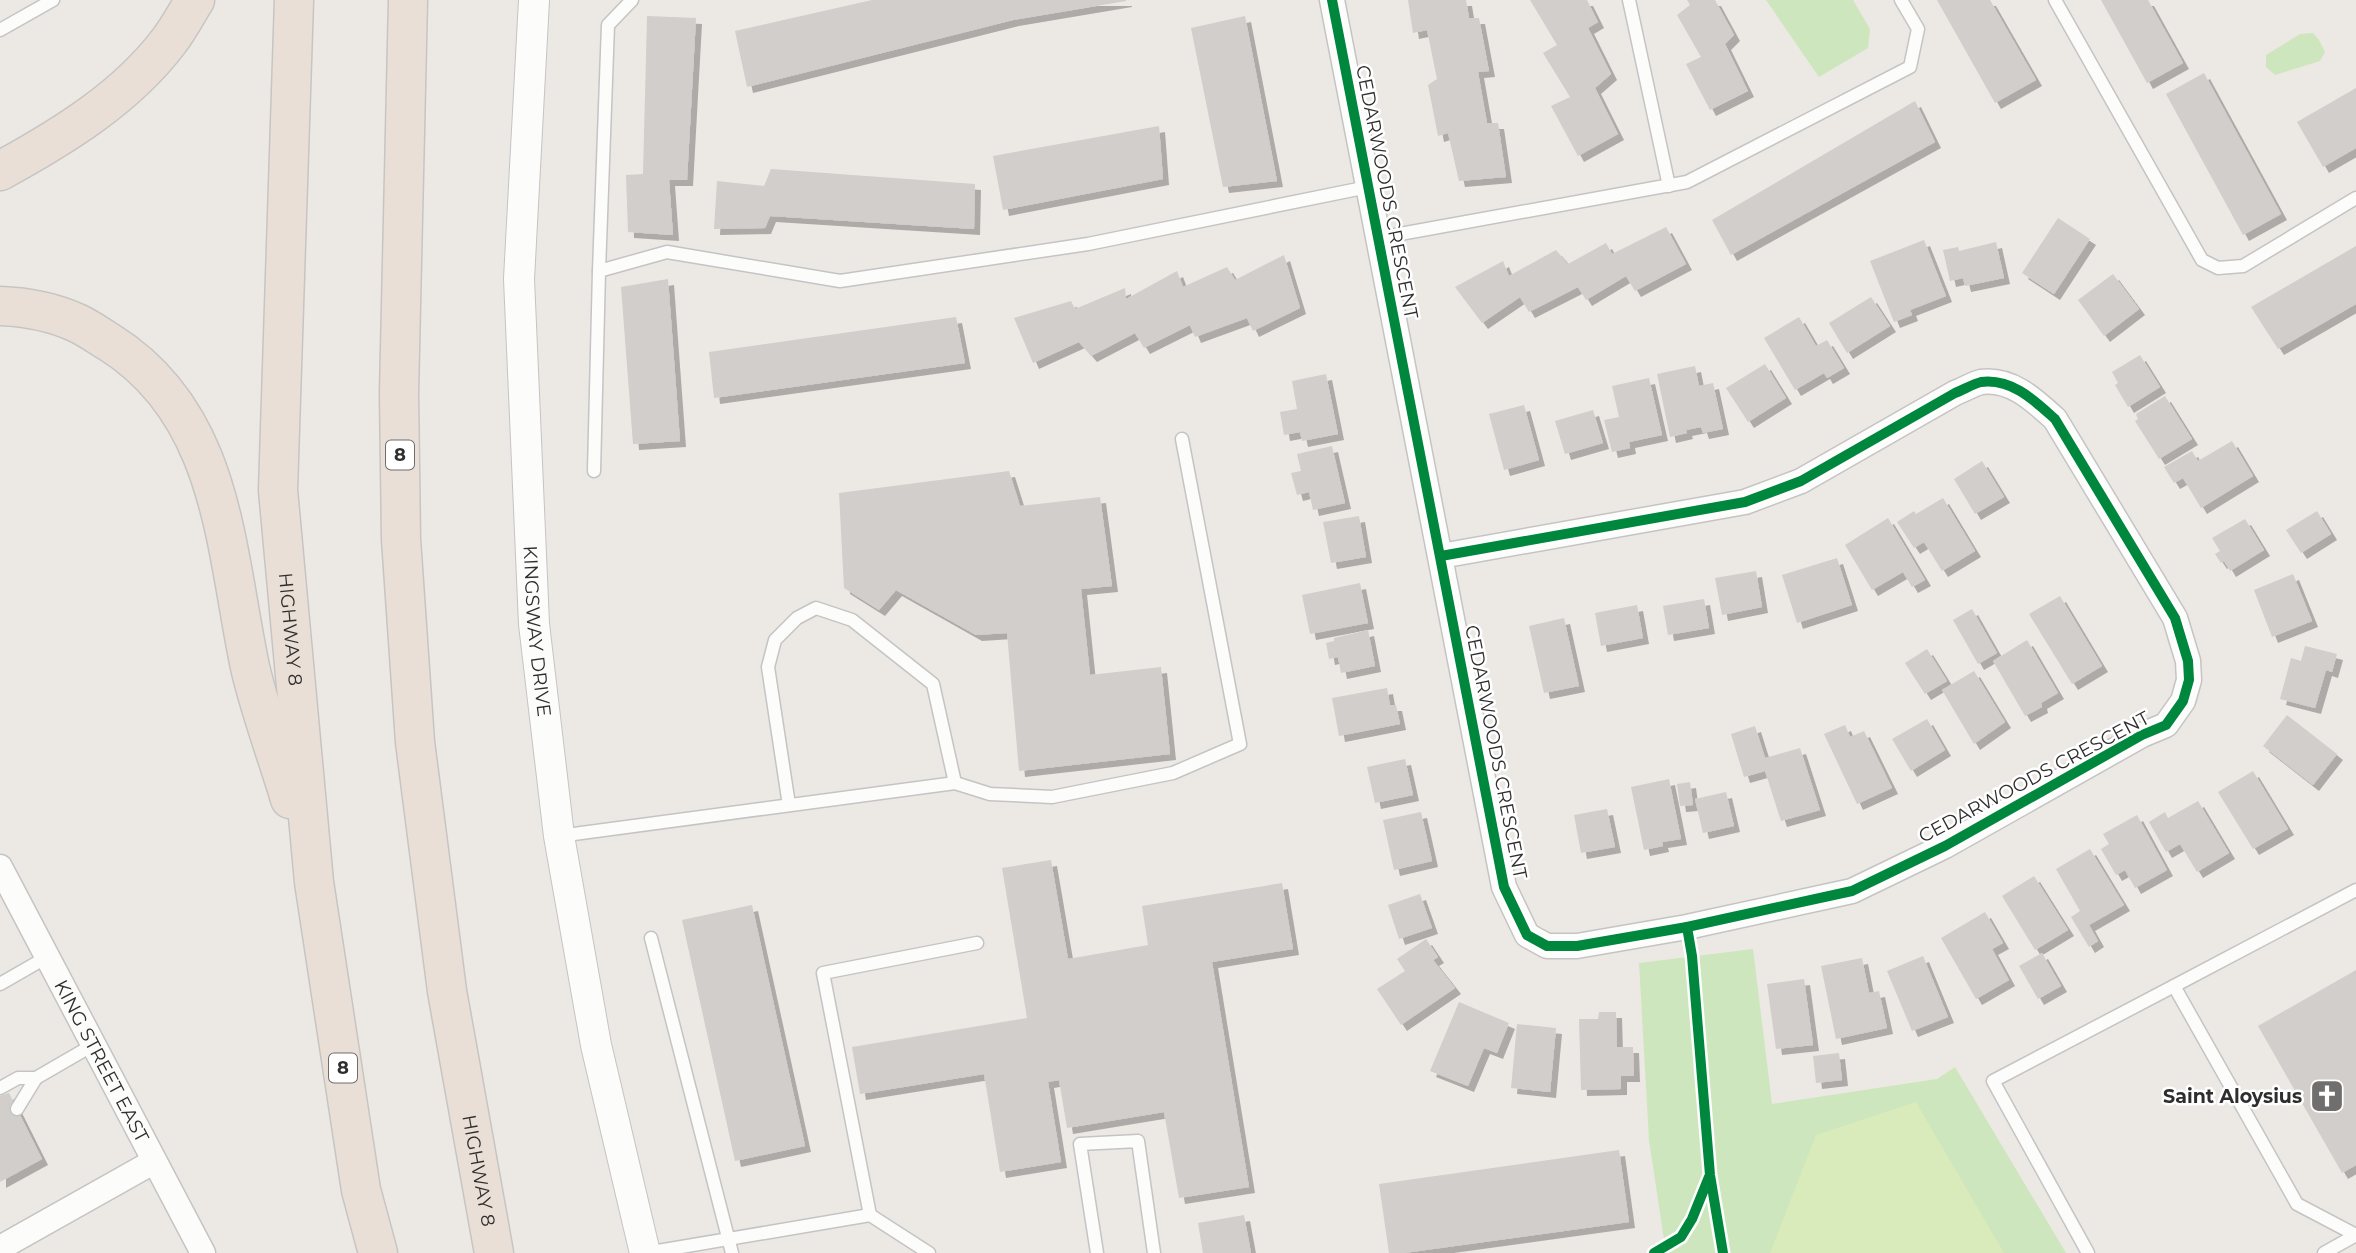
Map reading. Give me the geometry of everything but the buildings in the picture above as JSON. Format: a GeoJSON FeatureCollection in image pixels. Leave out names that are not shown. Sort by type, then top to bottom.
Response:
{"type":"FeatureCollection","features":[{"type":"Feature","properties":{"kind":"highway"},"geometry":{"type":"LineString","coordinates":[[0,171],[43,147],[107,103],[143,71],[170,40],[195,0]]}},
{"type":"Feature","properties":{"kind":"highway","name":"HIGHWAY 8"},"geometry":{"type":"LineString","coordinates":[[293,0],[278,490],[314,882],[361,1190],[378,1253]]}},
{"type":"Feature","properties":{"kind":"highway","name":"HIGHWAY 8"},"geometry":{"type":"LineString","coordinates":[[408,0],[399,393],[403,566],[415,742],[445,979],[494,1253]]}},
{"type":"Feature","properties":{"kind":"highway"},"geometry":{"type":"LineString","coordinates":[[0,306],[27,308],[78,323],[133,359],[158,382],[186,419],[203,454],[218,499],[251,670],[314,882]]}},
{"type":"Feature","properties":{"kind":"street","name":"KINGSWAY DRIVE"},"geometry":{"type":"LineString","coordinates":[[534,0],[519,279],[534,624],[559,836],[596,1045],[645,1253]]}},
{"type":"Feature","properties":{"kind":"street","name":"CEDARWOODS CRESCENT"},"geometry":{"type":"LineString","coordinates":[[1332,0],[1504,887],[1527,935],[1547,946],[1577,946],[1673,929],[1852,891],[1945,846],[2142,735],[2166,725],[2183,701],[2189,680],[2188,661],[2175,618],[2055,419],[2028,394],[2003,384],[1981,382],[1955,393],[1801,481],[1745,502],[1441,556]]}},
{"type":"Feature","properties":{"kind":"street","name":"KING STREET EAST"},"geometry":{"type":"LineString","coordinates":[[0,867],[203,1253]]}},
{"type":"Feature","properties":{"kind":"street"},"geometry":{"type":"LineString","coordinates":[[0,1248],[153,1162]]}},
{"type":"Feature","properties":{"kind":"lane"},"geometry":{"type":"LineString","coordinates":[[0,30],[53,0]]}},
{"type":"Feature","properties":{"kind":"lane"},"geometry":{"type":"LineString","coordinates":[[594,471],[608,25],[632,0]]}},
{"type":"Feature","properties":{"kind":"lane"},"geometry":{"type":"LineString","coordinates":[[1629,0],[1668,186]]}},
{"type":"Feature","properties":{"kind":"lane"},"geometry":{"type":"LineString","coordinates":[[1378,237],[1687,182],[1910,67],[1918,29],[1900,0]]}},
{"type":"Feature","properties":{"kind":"lane"},"geometry":{"type":"LineString","coordinates":[[2054,0],[2202,260],[2218,268],[2243,266],[2356,198]]}},
{"type":"Feature","properties":{"kind":"lane"},"geometry":{"type":"LineString","coordinates":[[599,271],[667,252],[841,281],[1088,244],[1368,187]]}},
{"type":"Feature","properties":{"kind":"lane"},"geometry":{"type":"LineString","coordinates":[[559,836],[955,783],[990,793],[1052,797],[1173,773],[1240,744],[1182,439]]}},
{"type":"Feature","properties":{"kind":"lane"},"geometry":{"type":"LineString","coordinates":[[789,805],[768,667],[775,640],[797,618],[816,608],[852,620],[933,684],[955,783]]}},
{"type":"Feature","properties":{"kind":"lane"},"geometry":{"type":"LineString","coordinates":[[2088,1253],[1993,1081],[2356,890]]}},
{"type":"Feature","properties":{"kind":"lane"},"geometry":{"type":"LineString","coordinates":[[651,938],[732,1253]]}},
{"type":"Feature","properties":{"kind":"lane"},"geometry":{"type":"LineString","coordinates":[[870,1215],[823,973],[977,943]]}},
{"type":"Feature","properties":{"kind":"lane"},"geometry":{"type":"LineString","coordinates":[[0,984],[47,957]]}},
{"type":"Feature","properties":{"kind":"lane"},"geometry":{"type":"LineString","coordinates":[[2174,986],[2297,1204],[2356,1235]]}},
{"type":"Feature","properties":{"kind":"lane"},"geometry":{"type":"LineString","coordinates":[[0,1088],[18,1078],[36,1077],[93,1045]]}},
{"type":"Feature","properties":{"kind":"lane"},"geometry":{"type":"LineString","coordinates":[[17,1109],[36,1077]]}},
{"type":"Feature","properties":{"kind":"lane"},"geometry":{"type":"LineString","coordinates":[[1097,1253],[1080,1144],[1138,1141],[1154,1253]]}},
{"type":"Feature","properties":{"kind":"lane"},"geometry":{"type":"LineString","coordinates":[[645,1253],[870,1215],[929,1253]]}},
{"type":"Feature","properties":{"kind":"lane"},"geometry":{"type":"LineString","coordinates":[[2324,1253],[2356,1235]]}},
{"type":"Feature","properties":{"kind":"green space"},"geometry":{"type":"Polygon","coordinates":[[[1766,0],[1853,0],[1870,29],[1868,48],[1819,77],[1766,0]]]}},
{"type":"Feature","properties":{"kind":"green space"},"geometry":{"type":"Polygon","coordinates":[[[2313,33],[2325,52],[2320,61],[2275,75],[2266,67],[2266,55],[2300,34],[2313,33]]]}},
{"type":"Feature","properties":{"kind":"green space"},"geometry":{"type":"Polygon","coordinates":[[[1753,949],[1772,1104],[1937,1079],[1955,1067],[2066,1253],[1666,1253],[1649,1140],[1639,963],[1753,949]]]}},
{"type":"Feature","properties":{"kind":"green space"},"geometry":{"type":"Polygon","coordinates":[[[1916,1102],[2004,1253],[1770,1253],[1816,1135],[1916,1102]]]}},
{"type":"Feature","properties":{"kind":"cycle path"},"geometry":{"type":"LineString","coordinates":[[1332,0],[1504,887],[1527,935],[1547,946],[1577,946],[1687,927],[1852,891],[1945,846],[2142,735],[2166,725],[2183,701],[2189,680],[2188,661],[2175,618],[2055,419],[2022,392],[1992,382],[1981,382],[1955,393],[1801,481],[1745,502],[1441,556]]}},
{"type":"Feature","properties":{"kind":"cycle path"},"geometry":{"type":"LineString","coordinates":[[1687,927],[1692,956],[1710,1175],[1723,1253]]}},
{"type":"Feature","properties":{"kind":"cycle path"},"geometry":{"type":"LineString","coordinates":[[1654,1253],[1681,1237],[1692,1219],[1709,1177]]}},
{"type":"Feature","properties":{"kind":"place","name":"Saint Aloysius"},"geometry":{"type":"Point","coordinates":[2327,1096]}}]}
